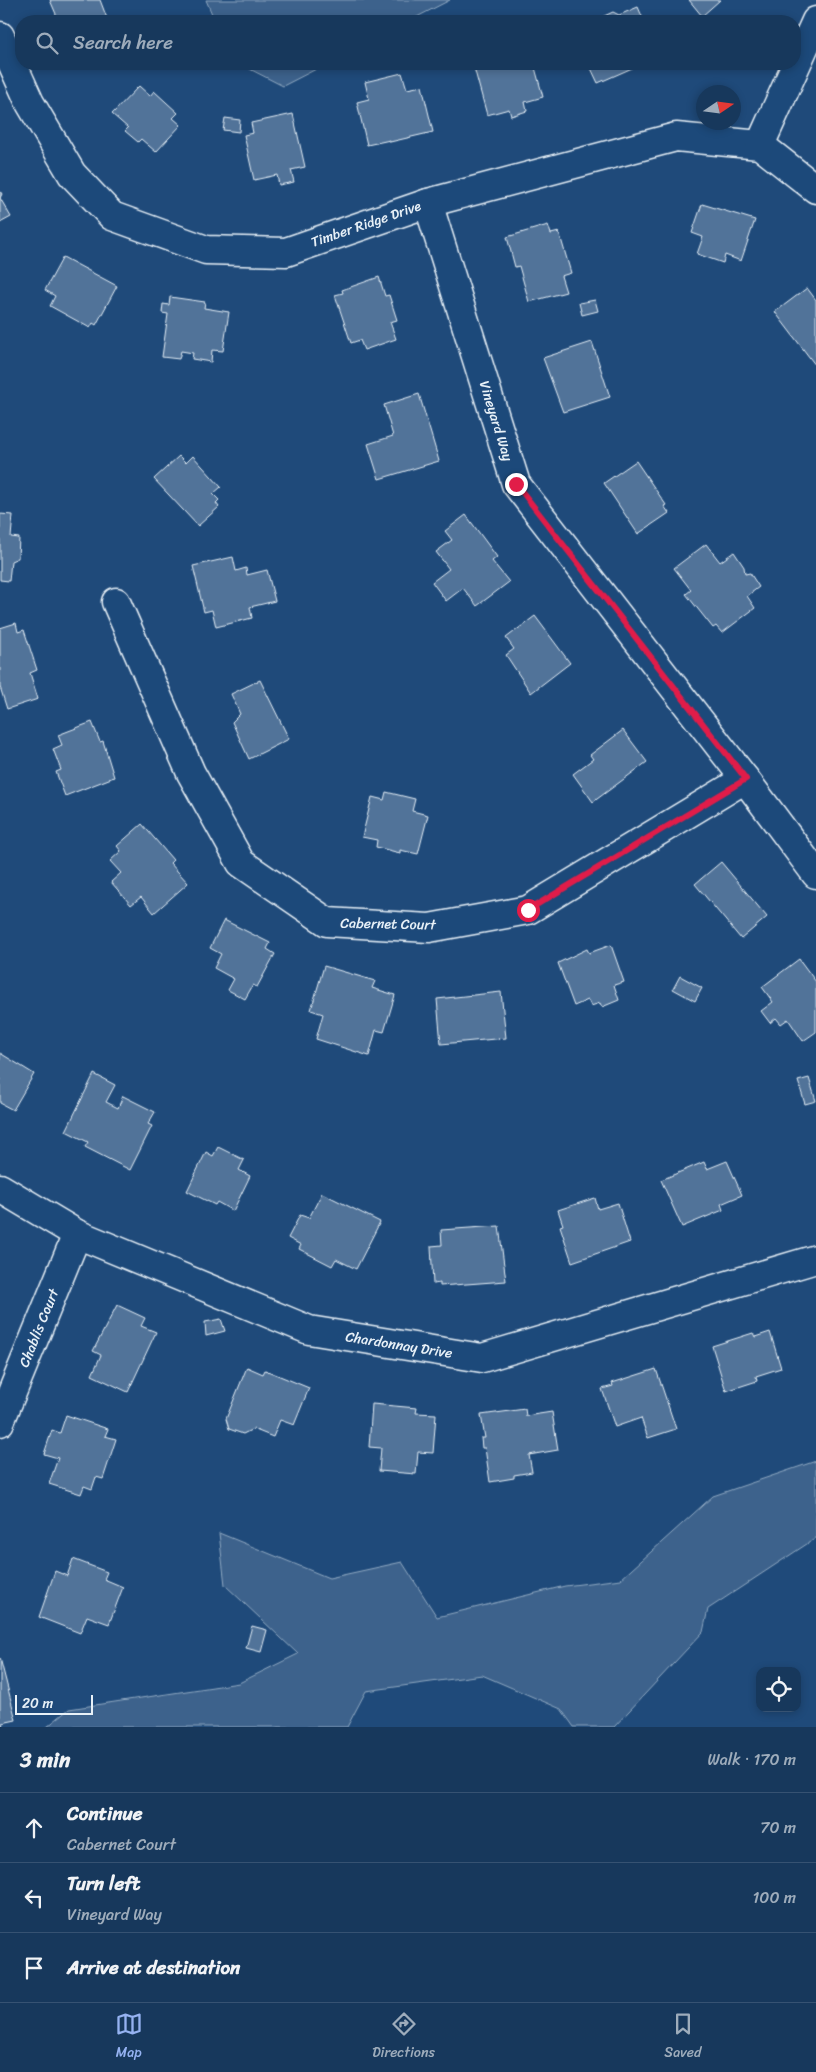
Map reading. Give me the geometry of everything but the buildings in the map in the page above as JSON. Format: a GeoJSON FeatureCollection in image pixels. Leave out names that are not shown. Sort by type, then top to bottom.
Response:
{"type":"FeatureCollection","features":[{"type":"Feature","properties":{"kind":"street"},"geometry":{"type":"LineString","coordinates":[[801,54],[816,21]]}},
{"type":"Feature","properties":{"kind":"street","name":"Timber Ridge Drive"},"geometry":{"type":"LineString","coordinates":[[0,36],[15,70]]}},
{"type":"Feature","properties":{"kind":"street","name":"Timber Ridge Drive"},"geometry":{"type":"LineString","coordinates":[[15,70],[30,103],[72,174],[112,216],[206,250],[286,252],[428,203],[676,136],[760,145]]}},
{"type":"Feature","properties":{"kind":"street"},"geometry":{"type":"LineString","coordinates":[[794,70],[760,145],[816,189]]}},
{"type":"Feature","properties":{"kind":"street","name":"Vineyard Way"},"geometry":{"type":"LineString","coordinates":[[428,203],[516,484],[746,779],[816,874]]}},
{"type":"Feature","properties":{"kind":"street","name":"Cabernet Court"},"geometry":{"type":"LineString","coordinates":[[116,602],[191,773],[241,863],[327,922],[429,928],[528,910],[746,779]]}},
{"type":"Feature","properties":{"kind":"street","name":"Chardonnay Drive"},"geometry":{"type":"LineString","coordinates":[[0,1188],[78,1234],[309,1330],[482,1358],[816,1259]]}},
{"type":"Feature","properties":{"kind":"street","name":"Chablis Court"},"geometry":{"type":"LineString","coordinates":[[0,1422],[78,1234]]}},
{"type":"Feature","properties":{"kind":"shaded area"},"geometry":{"type":"Polygon","coordinates":[[[206,0],[450,0],[421,15],[212,15],[206,0]]]}},
{"type":"Feature","properties":{"kind":"shaded area"},"geometry":{"type":"Polygon","coordinates":[[[252,70],[314,70],[283,86],[252,70]]]}},
{"type":"Feature","properties":{"kind":"shaded area"},"geometry":{"type":"Polygon","coordinates":[[[816,1461],[816,1538],[708,1609],[703,1632],[614,1727],[574,1727],[561,1709],[482,1675],[366,1691],[347,1727],[47,1727],[69,1709],[239,1683],[298,1654],[225,1585],[219,1533],[329,1578],[402,1562],[437,1617],[565,1586],[621,1579],[713,1496],[816,1461]]]}},
{"type":"Feature","properties":{"kind":"route"},"geometry":{"type":"LineString","coordinates":[[516,484],[746,779],[528,910]]}}]}
